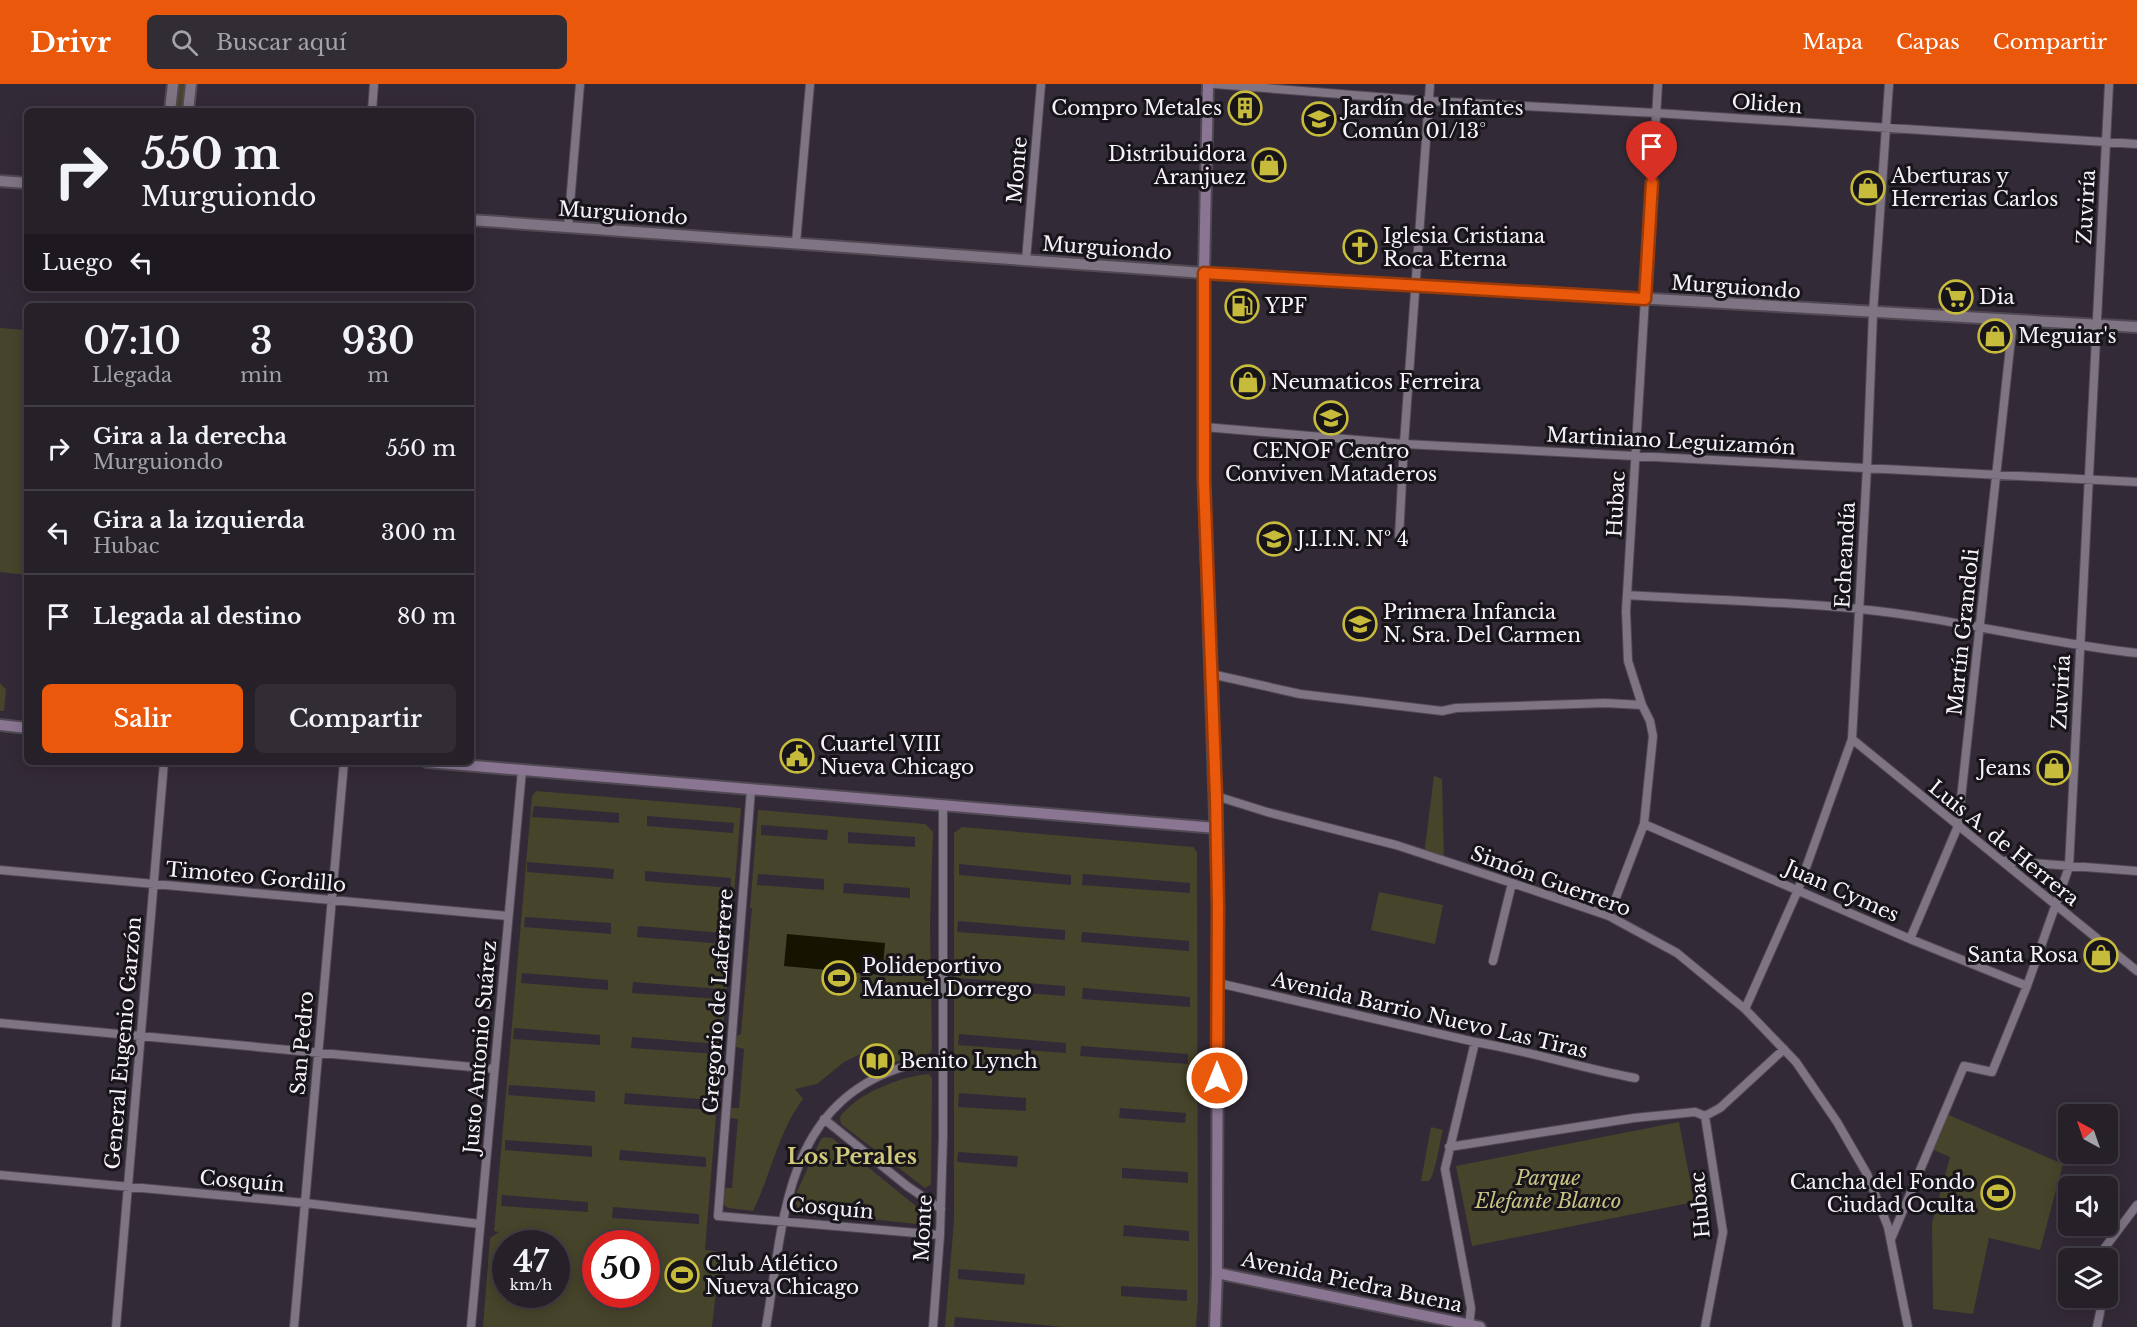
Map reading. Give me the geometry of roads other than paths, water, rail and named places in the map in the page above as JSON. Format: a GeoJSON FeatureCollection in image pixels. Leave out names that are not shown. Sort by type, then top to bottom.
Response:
{"type":"FeatureCollection","features":[{"type":"Feature","properties":{"kind":"main road"},"geometry":{"type":"LineString","coordinates":[[1208,84],[1204,427],[1205,536],[1216,796],[1218,983],[1215,1327]]}},
{"type":"Feature","properties":{"kind":"main road"},"geometry":{"type":"LineString","coordinates":[[0,725],[24,728]]}},
{"type":"Feature","properties":{"kind":"main road"},"geometry":{"type":"LineString","coordinates":[[463,765],[1215,828]]}},
{"type":"Feature","properties":{"kind":"main road","name":"Avenida Piedra Buena"},"geometry":{"type":"LineString","coordinates":[[1217,1273],[1473,1326]]}},
{"type":"Feature","properties":{"kind":"street"},"geometry":{"type":"LineString","coordinates":[[170,108],[173,84]]}},
{"type":"Feature","properties":{"kind":"street"},"geometry":{"type":"LineString","coordinates":[[188,108],[191,84]]}},
{"type":"Feature","properties":{"kind":"street"},"geometry":{"type":"LineString","coordinates":[[372,108],[374,84]]}},
{"type":"Feature","properties":{"kind":"street"},"geometry":{"type":"LineString","coordinates":[[568,228],[580,84]]}},
{"type":"Feature","properties":{"kind":"street"},"geometry":{"type":"LineString","coordinates":[[796,243],[810,84]]}},
{"type":"Feature","properties":{"kind":"street","name":"Monte"},"geometry":{"type":"LineString","coordinates":[[1026,260],[1041,84]]}},
{"type":"Feature","properties":{"kind":"street","name":"Oliden"},"geometry":{"type":"LineString","coordinates":[[1214,84],[1429,101],[2137,144]]}},
{"type":"Feature","properties":{"kind":"street"},"geometry":{"type":"LineString","coordinates":[[1399,537],[1430,84]]}},
{"type":"Feature","properties":{"kind":"street","name":"Hubac"},"geometry":{"type":"LineString","coordinates":[[1609,916],[1644,824],[1653,736],[1650,721],[1642,705],[1628,661],[1626,611],[1658,84]]}},
{"type":"Feature","properties":{"kind":"street","name":"Echeandía"},"geometry":{"type":"LineString","coordinates":[[1745,1009],[1798,890],[1852,739],[1873,313],[1889,84]]}},
{"type":"Feature","properties":{"kind":"street","name":"Zuviría"},"geometry":{"type":"LineString","coordinates":[[1891,1239],[1964,1066],[1992,1072],[2027,986],[2069,867],[2109,84]]}},
{"type":"Feature","properties":{"kind":"street"},"geometry":{"type":"LineString","coordinates":[[0,181],[24,183]]}},
{"type":"Feature","properties":{"kind":"street","name":"Murguiondo"},"geometry":{"type":"LineString","coordinates":[[474,220],[1204,273],[2137,327]]}},
{"type":"Feature","properties":{"kind":"street","name":"Martín Grandoli"},"geometry":{"type":"LineString","coordinates":[[1910,939],[1958,826],[2013,320]]}},
{"type":"Feature","properties":{"kind":"street","name":"Martiniano Leguizamón"},"geometry":{"type":"LineString","coordinates":[[1204,427],[1404,444],[2137,482]]}},
{"type":"Feature","properties":{"kind":"street"},"geometry":{"type":"LineString","coordinates":[[1627,595],[1859,609],[1980,626],[2080,647],[2137,653]]}},
{"type":"Feature","properties":{"kind":"street"},"geometry":{"type":"LineString","coordinates":[[1211,674],[1300,694],[1442,711],[1456,708],[1605,703],[1642,705]]}},
{"type":"Feature","properties":{"kind":"street","name":"Luis A. de Herrera"},"geometry":{"type":"LineString","coordinates":[[1852,739],[2137,971]]}},
{"type":"Feature","properties":{"kind":"street","name":"General Eugenio Garzón"},"geometry":{"type":"LineString","coordinates":[[116,1327],[164,765]]}},
{"type":"Feature","properties":{"kind":"street","name":"San Pedro"},"geometry":{"type":"LineString","coordinates":[[294,1327],[344,765]]}},
{"type":"Feature","properties":{"kind":"street","name":"Justo Antonio Suárez"},"geometry":{"type":"LineString","coordinates":[[471,1327],[522,770]]}},
{"type":"Feature","properties":{"kind":"street","name":"Gregorio de Laferrere"},"geometry":{"type":"LineString","coordinates":[[718,1216],[751,789]]}},
{"type":"Feature","properties":{"kind":"street","name":"Simón Guerrero"},"geometry":{"type":"LineString","coordinates":[[1216,796],[1267,812],[1396,845],[1512,882],[1525,889],[1609,916],[1677,953],[1745,1009],[1784,1049],[1796,1062],[1838,1122],[1867,1174],[1888,1227],[1908,1327]]}},
{"type":"Feature","properties":{"kind":"street","name":"Monte"},"geometry":{"type":"LineString","coordinates":[[933,1327],[941,1209],[943,807]]}},
{"type":"Feature","properties":{"kind":"street","name":"Juan Cymes"},"geometry":{"type":"LineString","coordinates":[[1644,824],[1910,939],[2027,986]]}},
{"type":"Feature","properties":{"kind":"street"},"geometry":{"type":"LineString","coordinates":[[2003,860],[2137,872]]}},
{"type":"Feature","properties":{"kind":"street","name":"Timoteo Gordillo"},"geometry":{"type":"LineString","coordinates":[[0,870],[508,916]]}},
{"type":"Feature","properties":{"kind":"street"},"geometry":{"type":"LineString","coordinates":[[1493,961],[1512,882]]}},
{"type":"Feature","properties":{"kind":"street","name":"Avenida Barrio Nuevo Las Tiras"},"geometry":{"type":"LineString","coordinates":[[1218,983],[1505,1047],[1596,1071],[1635,1078]]}},
{"type":"Feature","properties":{"kind":"street"},"geometry":{"type":"LineString","coordinates":[[0,1023],[494,1069]]}},
{"type":"Feature","properties":{"kind":"street"},"geometry":{"type":"LineString","coordinates":[[1473,1326],[1445,1169],[1475,1042]]}},
{"type":"Feature","properties":{"kind":"street"},"geometry":{"type":"LineString","coordinates":[[1449,1147],[1634,1118],[1695,1112],[1705,1116],[1720,1108],[1784,1049]]}},
{"type":"Feature","properties":{"kind":"street"},"geometry":{"type":"LineString","coordinates":[[766,1327],[788,1197],[796,1168],[809,1141],[824,1119],[843,1101],[876,1078],[908,1065],[943,1061]]}},
{"type":"Feature","properties":{"kind":"street","name":"Hubac"},"geometry":{"type":"LineString","coordinates":[[1705,1116],[1723,1232],[1705,1327]]}},
{"type":"Feature","properties":{"kind":"street"},"geometry":{"type":"LineString","coordinates":[[824,1119],[907,1186],[941,1209]]}},
{"type":"Feature","properties":{"kind":"street","name":"Cosquín"},"geometry":{"type":"LineString","coordinates":[[0,1175],[305,1203],[480,1224]]}},
{"type":"Feature","properties":{"kind":"street"},"geometry":{"type":"LineString","coordinates":[[2105,1248],[2137,1205]]}},
{"type":"Feature","properties":{"kind":"street","name":"Cosquín"},"geometry":{"type":"LineString","coordinates":[[718,1216],[940,1235]]}},
{"type":"Feature","properties":{"kind":"street"},"geometry":{"type":"LineString","coordinates":[[2097,1327],[2101,1308]]}},
{"type":"Feature","properties":{"kind":"place","name":"Compro Metales"},"geometry":{"type":"Point","coordinates":[1245,108]}},
{"type":"Feature","properties":{"kind":"place","name":"Jardín de Infantes Común 01/13°"},"geometry":{"type":"Point","coordinates":[1319,119]}},
{"type":"Feature","properties":{"kind":"place","name":"Distribuidora Aranjuez"},"geometry":{"type":"Point","coordinates":[1269,165]}},
{"type":"Feature","properties":{"kind":"place","name":"Aberturas y Herrerias Carlos"},"geometry":{"type":"Point","coordinates":[1868,188]}},
{"type":"Feature","properties":{"kind":"place","name":"Iglesia Cristiana Roca Eterna"},"geometry":{"type":"Point","coordinates":[1360,247]}},
{"type":"Feature","properties":{"kind":"place","name":"Dia"},"geometry":{"type":"Point","coordinates":[1956,297]}},
{"type":"Feature","properties":{"kind":"place","name":"YPF"},"geometry":{"type":"Point","coordinates":[1242,306]}},
{"type":"Feature","properties":{"kind":"place","name":"Meguiar's"},"geometry":{"type":"Point","coordinates":[1995,336]}},
{"type":"Feature","properties":{"kind":"place","name":"Neumaticos Ferreira"},"geometry":{"type":"Point","coordinates":[1248,382]}},
{"type":"Feature","properties":{"kind":"place","name":"CENOF Centro Conviven Mataderos"},"geometry":{"type":"Point","coordinates":[1331,418]}},
{"type":"Feature","properties":{"kind":"place","name":"J.I.I.N. Nº 4"},"geometry":{"type":"Point","coordinates":[1274,539]}},
{"type":"Feature","properties":{"kind":"place","name":"Primera Infancia N. Sra. Del Carmen"},"geometry":{"type":"Point","coordinates":[1360,624]}},
{"type":"Feature","properties":{"kind":"place","name":"Cuartel VIII Nueva Chicago"},"geometry":{"type":"Point","coordinates":[797,756]}},
{"type":"Feature","properties":{"kind":"place","name":"Jeans"},"geometry":{"type":"Point","coordinates":[2054,768]}},
{"type":"Feature","properties":{"kind":"place","name":"Santa Rosa"},"geometry":{"type":"Point","coordinates":[2101,955]}},
{"type":"Feature","properties":{"kind":"place","name":"Polideportivo Manuel Dorrego"},"geometry":{"type":"Point","coordinates":[839,978]}},
{"type":"Feature","properties":{"kind":"place","name":"Benito Lynch"},"geometry":{"type":"Point","coordinates":[877,1061]}},
{"type":"Feature","properties":{"kind":"place","name":"Cancha del Fondo Ciudad Oculta"},"geometry":{"type":"Point","coordinates":[1998,1193]}},
{"type":"Feature","properties":{"kind":"place","name":"Club Atlético Nueva Chicago"},"geometry":{"type":"Point","coordinates":[682,1275]}},
{"type":"Feature","properties":{"kind":"district","name":"Los Perales"},"geometry":{"type":"Point","coordinates":[852,1156]}},
{"type":"Feature","properties":{"kind":"park label","name":"Parque Elefante Blanco"},"geometry":{"type":"Point","coordinates":[1548,1190]}}]}
